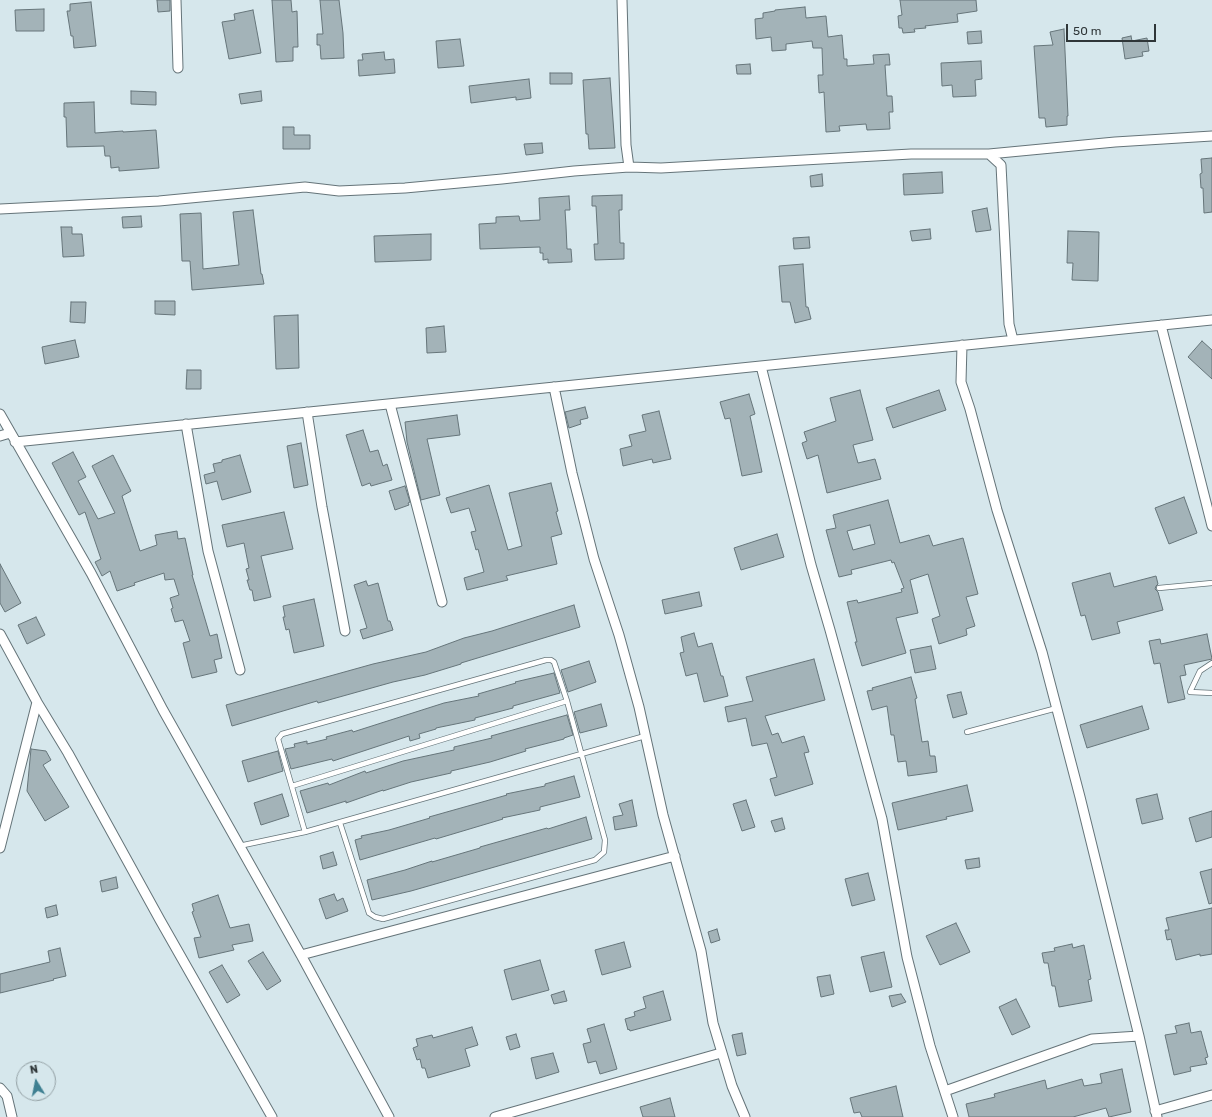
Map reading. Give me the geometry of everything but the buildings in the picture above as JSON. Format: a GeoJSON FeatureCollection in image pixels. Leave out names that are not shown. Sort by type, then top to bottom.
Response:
{"type":"FeatureCollection","features":[{"type":"Feature","properties":{"kind":"street"},"geometry":{"type":"LineString","coordinates":[[176,0],[178,68]]}},
{"type":"Feature","properties":{"kind":"street"},"geometry":{"type":"LineString","coordinates":[[622,0],[628,168]]}},
{"type":"Feature","properties":{"kind":"street"},"geometry":{"type":"LineString","coordinates":[[0,209],[159,200],[305,187],[340,191],[405,188],[574,171],[661,168],[911,154],[989,154],[1115,142],[1212,136]]}},
{"type":"Feature","properties":{"kind":"street"},"geometry":{"type":"LineString","coordinates":[[1001,165],[1019,151]]}},
{"type":"Feature","properties":{"kind":"street"},"geometry":{"type":"LineString","coordinates":[[989,154],[1001,165],[1009,324],[1013,340]]}},
{"type":"Feature","properties":{"kind":"street"},"geometry":{"type":"LineString","coordinates":[[15,442],[1212,320]]}},
{"type":"Feature","properties":{"kind":"street"},"geometry":{"type":"LineString","coordinates":[[1161,325],[1212,526]]}},
{"type":"Feature","properties":{"kind":"street"},"geometry":{"type":"LineString","coordinates":[[962,345],[961,382],[997,510],[1042,652],[1057,708],[1139,1036],[1156,1114],[1212,1095]]}},
{"type":"Feature","properties":{"kind":"street"},"geometry":{"type":"LineString","coordinates":[[761,366],[811,565],[882,819],[907,957],[930,1046],[953,1117]]}},
{"type":"Feature","properties":{"kind":"street"},"geometry":{"type":"LineString","coordinates":[[554,387],[572,473],[594,559],[619,635],[639,707],[663,815],[701,951],[713,1023],[732,1086],[745,1117]]}},
{"type":"Feature","properties":{"kind":"street"},"geometry":{"type":"LineString","coordinates":[[390,404],[442,602]]}},
{"type":"Feature","properties":{"kind":"street"},"geometry":{"type":"LineString","coordinates":[[306,412],[345,631]]}},
{"type":"Feature","properties":{"kind":"street"},"geometry":{"type":"LineString","coordinates":[[0,414],[91,573],[163,710],[301,954],[389,1117]]}},
{"type":"Feature","properties":{"kind":"street"},"geometry":{"type":"LineString","coordinates":[[186,424],[208,551],[240,670]]}},
{"type":"Feature","properties":{"kind":"street"},"geometry":{"type":"LineString","coordinates":[[0,436],[10,433]]}},
{"type":"Feature","properties":{"kind":"street"},"geometry":{"type":"LineString","coordinates":[[0,634],[272,1117]]}},
{"type":"Feature","properties":{"kind":"street"},"geometry":{"type":"LineString","coordinates":[[0,848],[37,702]]}},
{"type":"Feature","properties":{"kind":"street"},"geometry":{"type":"LineString","coordinates":[[301,954],[675,856]]}},
{"type":"Feature","properties":{"kind":"street"},"geometry":{"type":"LineString","coordinates":[[944,1091],[1092,1039],[1139,1036]]}},
{"type":"Feature","properties":{"kind":"street"},"geometry":{"type":"LineString","coordinates":[[495,1117],[721,1053]]}},
{"type":"Feature","properties":{"kind":"street"},"geometry":{"type":"LineString","coordinates":[[0,1088],[7,1096],[12,1117]]}},
{"type":"Feature","properties":{"kind":"lane"},"geometry":{"type":"LineString","coordinates":[[1159,588],[1212,583]]}},
{"type":"Feature","properties":{"kind":"lane"},"geometry":{"type":"LineString","coordinates":[[305,832],[278,739],[282,734],[546,660],[551,660],[554,662],[567,701],[606,840],[604,852],[595,860],[383,919],[375,918],[369,914],[340,823]]}},
{"type":"Feature","properties":{"kind":"lane"},"geometry":{"type":"LineString","coordinates":[[1212,663],[1200,670],[1195,684],[1190,692],[1212,693]]}},
{"type":"Feature","properties":{"kind":"lane"},"geometry":{"type":"LineString","coordinates":[[292,786],[567,701]]}},
{"type":"Feature","properties":{"kind":"lane"},"geometry":{"type":"LineString","coordinates":[[967,732],[1057,708]]}},
{"type":"Feature","properties":{"kind":"lane"},"geometry":{"type":"LineString","coordinates":[[239,846],[340,823],[645,736]]}}]}
